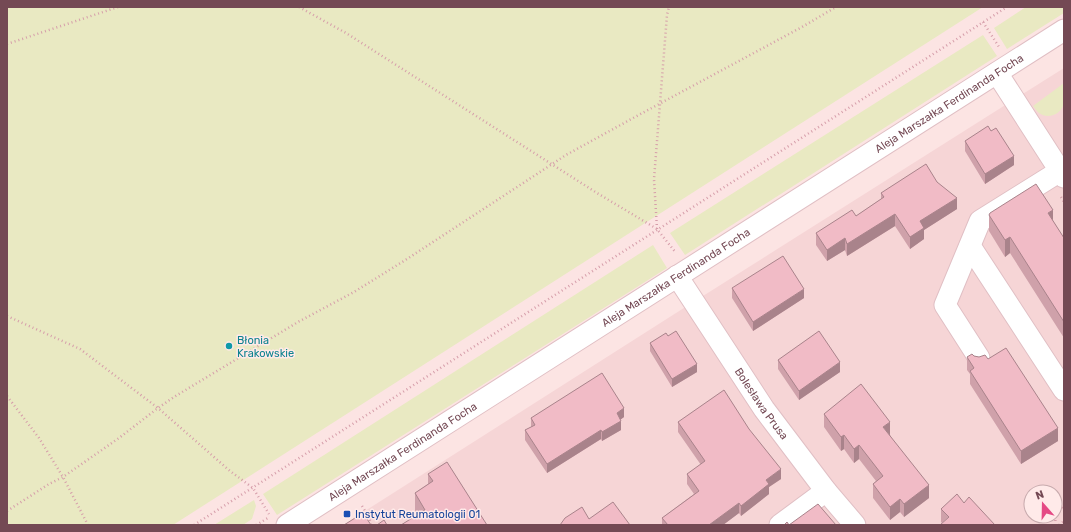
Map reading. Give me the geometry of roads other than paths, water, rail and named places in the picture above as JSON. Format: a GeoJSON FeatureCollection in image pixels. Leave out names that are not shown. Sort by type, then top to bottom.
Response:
{"type":"FeatureCollection","features":[{"type":"Feature","properties":{"kind":"street","name":"Aleja Marszałka Ferdinanda Focha"},"geometry":{"type":"LineString","coordinates":[[276,520],[677,276],[1064,30]]}},
{"type":"Feature","properties":{"kind":"street"},"geometry":{"type":"LineString","coordinates":[[979,358],[945,305],[980,221],[1062,174],[1003,68]]}},
{"type":"Feature","properties":{"kind":"street"},"geometry":{"type":"LineString","coordinates":[[970,246],[1064,390]]}},
{"type":"Feature","properties":{"kind":"street","name":"Bolesława Prusa"},"geometry":{"type":"LineString","coordinates":[[677,276],[764,409],[826,491],[855,525]]}},
{"type":"Feature","properties":{"kind":"street"},"geometry":{"type":"LineString","coordinates":[[780,525],[826,491]]}},
{"type":"Feature","properties":{"kind":"place","name":"Błonia Krakowskie"},"geometry":{"type":"Point","coordinates":[229,346]}},
{"type":"Feature","properties":{"kind":"place","name":"Instytut Reumatologii 01"},"geometry":{"type":"Point","coordinates":[347,514]}}]}
